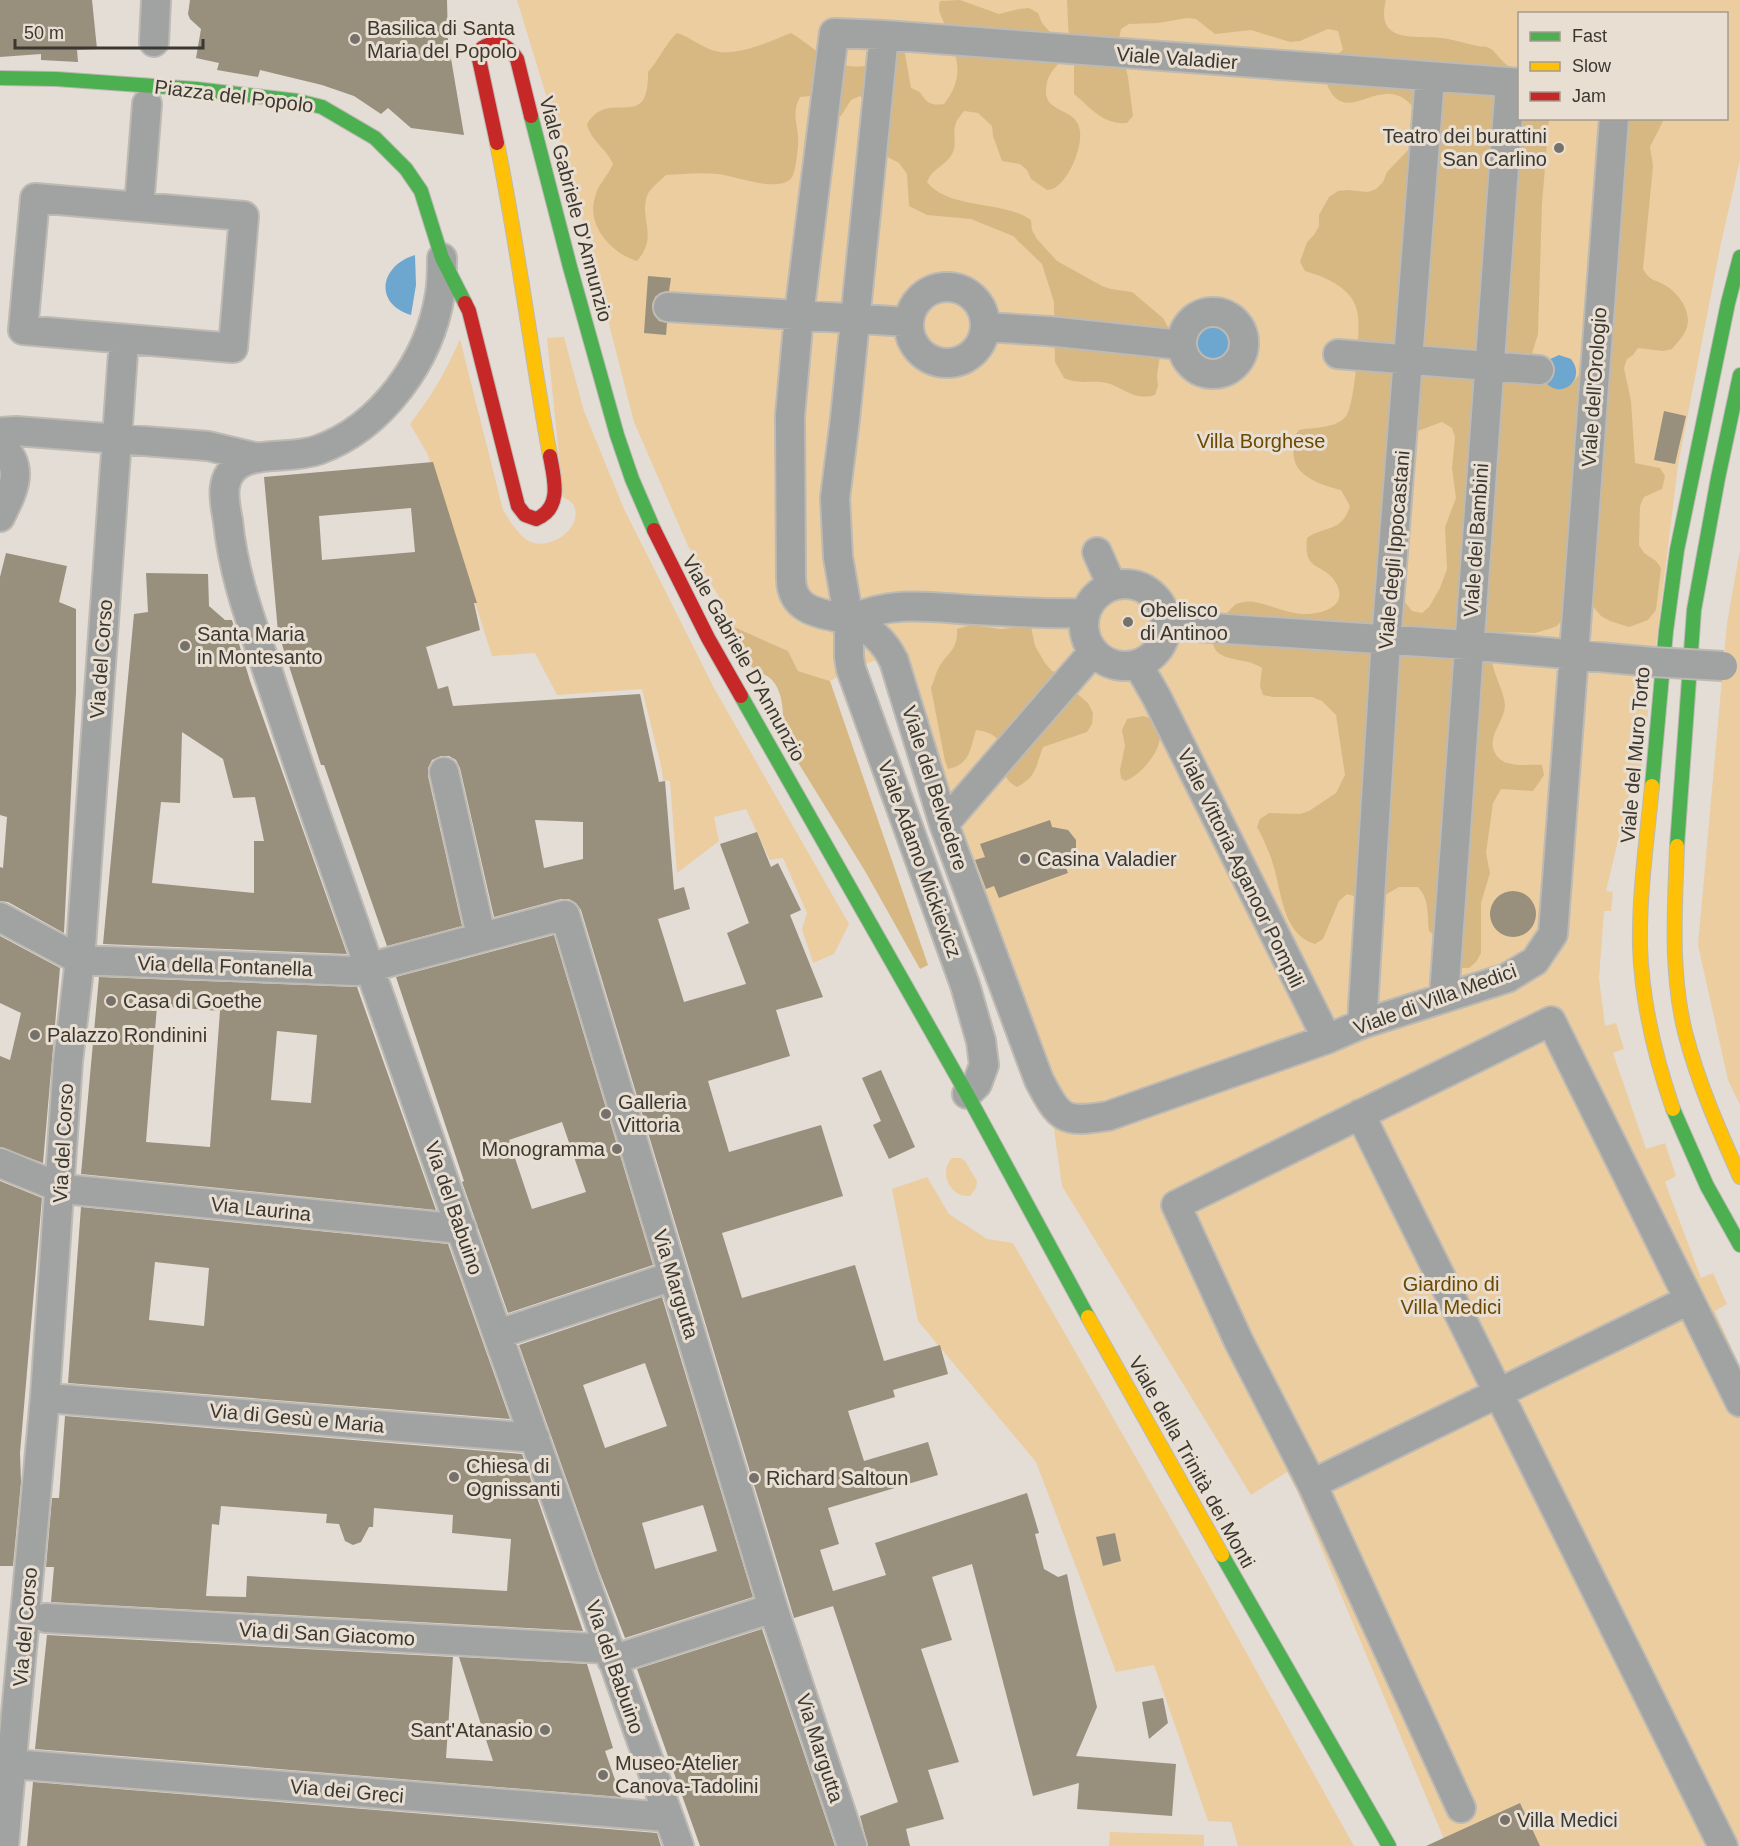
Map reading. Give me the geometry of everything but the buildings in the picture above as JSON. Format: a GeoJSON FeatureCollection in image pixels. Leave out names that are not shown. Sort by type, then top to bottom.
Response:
{"type":"FeatureCollection","features":[{"type":"Feature","properties":{"kind":"street"},"geometry":{"type":"LineString","coordinates":[[154,42],[156,0]]}},
{"type":"Feature","properties":{"kind":"street","name":"Viale Valadier"},"geometry":{"type":"LineString","coordinates":[[834,33],[1515,83]]}},
{"type":"Feature","properties":{"kind":"street","name":"Viale del Belvedere"},"geometry":{"type":"LineString","coordinates":[[834,33],[790,416],[791,590],[799,604],[806,608],[849,620],[876,635],[884,642],[892,655],[944,824],[1039,1080],[1052,1106],[1060,1115],[1079,1120],[1108,1116]]}},
{"type":"Feature","properties":{"kind":"street"},"geometry":{"type":"LineString","coordinates":[[884,35],[835,498],[838,557],[849,620],[869,611],[902,606],[1050,614],[1085,613]]}},
{"type":"Feature","properties":{"kind":"street","name":"Viale Gabriele D'Annunzio"},"geometry":{"type":"LineString","coordinates":[[442,258],[470,311],[518,506],[530,517],[536,519],[543,517],[555,498],[554,480],[535,375],[511,213],[479,58],[480,51],[485,45],[491,42],[501,43],[508,47],[517,59],[570,267],[614,423],[627,465],[648,516],[713,646],[966,1094]]}},
{"type":"Feature","properties":{"kind":"street","name":"Viale degli Ippocastani"},"geometry":{"type":"LineString","coordinates":[[1362,1024],[1386,641],[1430,77]]}},
{"type":"Feature","properties":{"kind":"street","name":"Piazza del Popolo"},"geometry":{"type":"LineString","coordinates":[[0,78],[56,79],[195,89],[291,100],[322,107],[375,138],[388,149],[421,191],[442,258],[440,294],[427,340],[408,375],[386,404],[357,429],[327,447],[298,456],[258,458],[240,463],[234,468],[225,486],[235,569]]}},
{"type":"Feature","properties":{"kind":"street","name":"Viale dei Bambini"},"geometry":{"type":"LineString","coordinates":[[1444,996],[1468,645],[1515,83]]}},
{"type":"Feature","properties":{"kind":"street","name":"Piazza del Popolo"},"geometry":{"type":"LineString","coordinates":[[139,207],[147,104]]}},
{"type":"Feature","properties":{"kind":"street","name":"Viale dell'Orologio"},"geometry":{"type":"LineString","coordinates":[[1575,656],[1614,120]]}},
{"type":"Feature","properties":{"kind":"street"},"geometry":{"type":"LineString","coordinates":[[35,198],[139,207],[244,216],[233,348],[23,330],[35,198]]}},
{"type":"Feature","properties":{"kind":"street","name":"Viale del Muro Torto"},"geometry":{"type":"LineString","coordinates":[[1740,258],[1729,293],[1717,363],[1684,515],[1669,606],[1646,838],[1641,927],[1644,992],[1668,1094],[1706,1184],[1740,1245]]}},
{"type":"Feature","properties":{"kind":"street"},"geometry":{"type":"LineString","coordinates":[[950,286],[972,295],[982,310],[986,327],[977,350],[957,362],[945,363],[933,361],[918,350],[910,334],[909,322],[911,311],[917,300],[926,292],[937,287],[950,286]]}},
{"type":"Feature","properties":{"kind":"street"},"geometry":{"type":"LineString","coordinates":[[668,307],[909,322]]}},
{"type":"Feature","properties":{"kind":"street"},"geometry":{"type":"LineString","coordinates":[[986,327],[1181,345]]}},
{"type":"Feature","properties":{"kind":"street"},"geometry":{"type":"LineString","coordinates":[[116,440],[124,339]]}},
{"type":"Feature","properties":{"kind":"street"},"geometry":{"type":"LineString","coordinates":[[1338,354],[1539,370]]}},
{"type":"Feature","properties":{"kind":"street"},"geometry":{"type":"LineString","coordinates":[[1740,375],[1718,477],[1695,610],[1679,807],[1674,924],[1676,971],[1687,1039],[1707,1104],[1740,1177]]}},
{"type":"Feature","properties":{"kind":"street","name":"Piazza del Popolo"},"geometry":{"type":"LineString","coordinates":[[0,432],[16,431],[208,446],[258,458]]}},
{"type":"Feature","properties":{"kind":"street","name":"Via del Corso"},"geometry":{"type":"LineString","coordinates":[[4,1846],[10,1683],[45,1397],[68,1061],[80,960],[116,440]]}},
{"type":"Feature","properties":{"kind":"street"},"geometry":{"type":"LineString","coordinates":[[0,445],[12,457],[15,471],[12,489],[0,517]]}},
{"type":"Feature","properties":{"kind":"street"},"geometry":{"type":"LineString","coordinates":[[1097,552],[1112,586]]}},
{"type":"Feature","properties":{"kind":"street","name":"Via del Babuino"},"geometry":{"type":"LineString","coordinates":[[235,569],[301,773],[368,967],[679,1846]]}},
{"type":"Feature","properties":{"kind":"street"},"geometry":{"type":"LineString","coordinates":[[1127,584],[1142,588],[1155,597],[1163,609],[1167,625],[1163,642],[1153,656],[1138,664],[1122,666],[1106,662],[1094,652],[1086,640],[1085,613],[1091,601],[1100,592],[1112,586],[1127,584]]}},
{"type":"Feature","properties":{"kind":"street","name":"Viale Adamo Mickievicz"},"geometry":{"type":"LineString","coordinates":[[849,620],[851,669],[965,985],[981,1041],[984,1065],[982,1073],[977,1084],[966,1094]]}},
{"type":"Feature","properties":{"kind":"street"},"geometry":{"type":"LineString","coordinates":[[1167,625],[1468,645],[1575,656],[1732,667]]}},
{"type":"Feature","properties":{"kind":"street"},"geometry":{"type":"LineString","coordinates":[[944,824],[1094,652]]}},
{"type":"Feature","properties":{"kind":"street","name":"Viale di Villa Medici"},"geometry":{"type":"LineString","coordinates":[[1108,1116],[1327,1039],[1362,1024],[1444,996],[1507,978],[1535,961],[1553,934],[1575,656]]}},
{"type":"Feature","properties":{"kind":"street","name":"Viale Vittoria Aganoor Pompili"},"geometry":{"type":"LineString","coordinates":[[1138,664],[1327,1039]]}},
{"type":"Feature","properties":{"kind":"street"},"geometry":{"type":"LineString","coordinates":[[444,772],[481,936]]}},
{"type":"Feature","properties":{"kind":"street","name":"Via Margutta"},"geometry":{"type":"LineString","coordinates":[[368,967],[565,915],[773,1608],[852,1846]]}},
{"type":"Feature","properties":{"kind":"street"},"geometry":{"type":"LineString","coordinates":[[0,917],[80,960]]}},
{"type":"Feature","properties":{"kind":"street","name":"Via della Fontanella"},"geometry":{"type":"LineString","coordinates":[[80,960],[327,970],[356,970],[368,967]]}},
{"type":"Feature","properties":{"kind":"street"},"geometry":{"type":"LineString","coordinates":[[1461,1808],[1312,1484],[1239,1342],[1176,1205],[1551,1021],[1740,1402]]}},
{"type":"Feature","properties":{"kind":"street","name":"Viale della Trinità dei Monti"},"geometry":{"type":"LineString","coordinates":[[966,1094],[1170,1464],[1389,1846]]}},
{"type":"Feature","properties":{"kind":"street"},"geometry":{"type":"LineString","coordinates":[[1360,1114],[1723,1846]]}},
{"type":"Feature","properties":{"kind":"street","name":"Via Laurina"},"geometry":{"type":"LineString","coordinates":[[0,1163],[61,1188],[462,1229]]}},
{"type":"Feature","properties":{"kind":"street"},"geometry":{"type":"LineString","coordinates":[[498,1334],[673,1276]]}},
{"type":"Feature","properties":{"kind":"street"},"geometry":{"type":"LineString","coordinates":[[1312,1484],[1689,1300]]}},
{"type":"Feature","properties":{"kind":"street","name":"Via di Gesù e Maria"},"geometry":{"type":"LineString","coordinates":[[60,1398],[535,1438]]}},
{"type":"Feature","properties":{"kind":"street"},"geometry":{"type":"LineString","coordinates":[[610,1655],[773,1608]]}},
{"type":"Feature","properties":{"kind":"street","name":"Via di San Giacomo"},"geometry":{"type":"LineString","coordinates":[[46,1618],[610,1655]]}},
{"type":"Feature","properties":{"kind":"street","name":"Via dei Greci"},"geometry":{"type":"LineString","coordinates":[[25,1766],[668,1817]]}},
{"type":"Feature","properties":{"kind":"green space","name":"Villa Borghese"},"geometry":{"type":"Polygon","coordinates":[[[517,0],[1740,0],[1740,160],[1721,243],[1678,465],[1639,785],[1632,783],[1606,891],[1613,892],[1611,911],[1604,911],[1599,978],[1605,1026],[1616,1023],[1624,1049],[1613,1053],[1646,1149],[1665,1143],[1676,1176],[1665,1182],[1701,1278],[1713,1273],[1727,1304],[1715,1311],[1740,1367],[1740,1846],[1447,1846],[1298,1493],[1287,1472],[1251,1495],[1062,1186],[1044,1059],[924,725],[905,650],[851,669],[830,681],[798,671],[788,651],[732,626],[718,595],[688,546],[634,422],[574,187],[517,0]]]}},
{"type":"Feature","properties":{"kind":"green space"},"geometry":{"type":"Polygon","coordinates":[[[564,337],[584,411],[624,509],[714,688],[849,924],[834,954],[813,963],[802,929],[807,913],[783,858],[770,860],[746,809],[714,817],[719,841],[677,873],[670,781],[663,780],[642,689],[557,695],[535,653],[492,656],[428,455],[410,424],[438,383],[460,339],[503,510],[516,530],[527,540],[544,543],[562,536],[574,523],[576,515],[573,504],[563,497],[547,338],[564,337]]]}},
{"type":"Feature","properties":{"kind":"green space"},"geometry":{"type":"Polygon","coordinates":[[[1740,550],[1740,1105],[1728,1080],[1698,945],[1727,623],[1740,550]]]}},
{"type":"Feature","properties":{"kind":"green space"},"geometry":{"type":"Polygon","coordinates":[[[952,1158],[965,1161],[977,1181],[976,1188],[970,1196],[957,1193],[948,1183],[946,1170],[952,1158]]]}},
{"type":"Feature","properties":{"kind":"green space"},"geometry":{"type":"Polygon","coordinates":[[[927,1177],[949,1214],[987,1239],[1013,1243],[1197,1564],[1354,1846],[1238,1846],[1231,1822],[1208,1821],[1154,1665],[1116,1672],[1036,1462],[918,1321],[892,1189],[927,1177]]]}},
{"type":"Feature","properties":{"kind":"green space"},"geometry":{"type":"Polygon","coordinates":[[[1110,1832],[1204,1835],[1204,1846],[1109,1846],[1110,1832]]]}},
{"type":"Feature","properties":{"kind":"shaded area"},"geometry":{"type":"Polygon","coordinates":[[[960,0],[999,14],[1029,8],[1038,13],[1042,23],[1055,38],[1059,63],[1048,79],[1047,98],[1054,107],[1075,119],[1080,131],[1079,148],[1072,167],[1062,182],[1055,188],[1047,190],[1031,179],[1027,170],[1020,164],[1002,161],[992,126],[978,113],[964,111],[955,126],[953,152],[927,182],[937,191],[949,197],[1006,210],[1031,220],[1032,230],[1037,239],[1057,261],[1102,286],[1132,292],[1163,318],[1170,336],[1160,355],[1158,386],[1155,395],[1139,396],[1108,383],[1078,382],[1064,378],[1055,362],[1054,302],[1042,264],[1013,236],[971,219],[927,215],[909,206],[907,174],[899,163],[882,154],[867,102],[860,96],[851,100],[841,116],[831,116],[818,101],[810,96],[800,97],[795,116],[798,140],[796,161],[793,175],[788,181],[780,184],[758,183],[712,173],[666,175],[648,193],[645,205],[647,243],[637,261],[618,252],[597,227],[593,207],[595,197],[613,164],[591,135],[587,124],[596,113],[616,107],[635,106],[642,101],[647,91],[648,72],[677,33],[710,50],[733,52],[791,33],[828,59],[847,66],[873,65],[885,52],[904,48],[911,88],[920,92],[930,103],[940,105],[944,104],[951,93],[957,74],[957,64],[939,4],[940,1],[960,0]]]}},
{"type":"Feature","properties":{"kind":"shaded area"},"geometry":{"type":"Polygon","coordinates":[[[1067,0],[1386,0],[1384,14],[1386,24],[1391,31],[1408,36],[1446,39],[1490,49],[1515,69],[1518,120],[1549,120],[1542,204],[1538,334],[1531,357],[1572,384],[1581,372],[1618,120],[1664,120],[1650,147],[1653,166],[1643,269],[1650,278],[1671,289],[1681,300],[1687,313],[1687,327],[1672,349],[1663,351],[1638,348],[1627,359],[1624,368],[1631,401],[1635,463],[1660,468],[1665,476],[1662,489],[1644,497],[1640,506],[1639,545],[1644,553],[1656,561],[1661,568],[1656,610],[1648,620],[1629,627],[1601,616],[1591,604],[1563,619],[1552,628],[1535,633],[1505,632],[1495,642],[1491,657],[1505,705],[1494,735],[1495,753],[1509,764],[1542,765],[1544,775],[1533,791],[1501,789],[1493,803],[1486,853],[1490,873],[1481,903],[1481,953],[1469,968],[1459,968],[1429,931],[1426,902],[1418,887],[1399,887],[1373,902],[1347,894],[1339,901],[1323,939],[1315,944],[1304,939],[1295,931],[1284,909],[1272,861],[1257,827],[1260,819],[1269,813],[1300,814],[1309,811],[1336,793],[1345,775],[1336,715],[1322,701],[1312,697],[1263,695],[1260,686],[1262,668],[1226,657],[1218,652],[1213,638],[1219,623],[1238,603],[1254,602],[1290,612],[1311,614],[1327,610],[1338,600],[1337,585],[1332,578],[1308,558],[1307,538],[1338,525],[1347,515],[1350,506],[1341,490],[1313,480],[1300,471],[1294,458],[1293,438],[1299,430],[1331,425],[1346,416],[1354,383],[1358,316],[1354,302],[1345,290],[1329,280],[1305,271],[1300,262],[1307,242],[1319,226],[1319,215],[1329,197],[1338,191],[1368,192],[1376,189],[1383,182],[1387,172],[1410,148],[1414,108],[1401,97],[1388,94],[1352,102],[1341,102],[1332,94],[1324,76],[1335,56],[1343,50],[1338,31],[1328,29],[1300,41],[1290,42],[1251,30],[1215,34],[1196,19],[1129,24],[1121,29],[1119,39],[1128,77],[1133,116],[1127,123],[1104,118],[1074,94],[1074,62],[1069,43],[1067,0]],[[1442,422],[1415,432],[1411,460],[1414,480],[1412,489],[1384,535],[1376,565],[1377,575],[1382,585],[1400,596],[1412,611],[1422,613],[1429,607],[1440,588],[1447,569],[1445,527],[1456,498],[1452,468],[1455,437],[1452,428],[1442,422]]]}},
{"type":"Feature","properties":{"kind":"shaded area"},"geometry":{"type":"Polygon","coordinates":[[[971,625],[1001,629],[1031,626],[1035,646],[1045,663],[1052,671],[1062,674],[1073,690],[1088,703],[1093,713],[1092,724],[1087,732],[1043,747],[1032,775],[1017,787],[1008,780],[1004,772],[1001,746],[990,734],[976,730],[968,755],[961,764],[948,769],[945,761],[931,688],[941,663],[954,647],[957,629],[971,625]]]}},
{"type":"Feature","properties":{"kind":"shaded area"},"geometry":{"type":"Polygon","coordinates":[[[732,626],[788,651],[798,671],[830,681],[928,965],[920,969],[865,871],[786,743],[782,702],[777,687],[770,678],[747,663],[737,653],[726,630],[732,626]]]}},
{"type":"Feature","properties":{"kind":"shaded area"},"geometry":{"type":"Polygon","coordinates":[[[1143,716],[1153,719],[1159,729],[1158,747],[1143,768],[1125,781],[1121,778],[1120,770],[1125,746],[1122,730],[1127,719],[1143,716]]]}},
{"type":"Feature","properties":{"kind":"water"},"geometry":{"type":"Polygon","coordinates":[[[415,255],[416,285],[411,315],[399,310],[391,303],[386,285],[388,276],[394,267],[415,255]]]}},
{"type":"Feature","properties":{"kind":"water"},"geometry":{"type":"Polygon","coordinates":[[[1212,327],[1224,332],[1229,344],[1224,356],[1212,361],[1200,356],[1195,344],[1200,332],[1212,327]]]}},
{"type":"Feature","properties":{"kind":"water"},"geometry":{"type":"Polygon","coordinates":[[[1559,355],[1571,359],[1576,374],[1570,385],[1558,389],[1545,382],[1548,360],[1559,355]]]}},
{"type":"Feature","properties":{"kind":"traffic: fast"},"geometry":{"type":"LineString","coordinates":[[0,78],[56,79],[196,89],[298,101],[322,107],[375,138],[406,169],[421,191],[442,258],[465,303]]}},
{"type":"Feature","properties":{"kind":"traffic: fast"},"geometry":{"type":"LineString","coordinates":[[531,116],[617,435],[632,479],[654,530]]}},
{"type":"Feature","properties":{"kind":"traffic: fast"},"geometry":{"type":"LineString","coordinates":[[1652,786],[1666,631],[1677,550],[1728,303],[1740,257]]}},
{"type":"Feature","properties":{"kind":"traffic: fast"},"geometry":{"type":"LineString","coordinates":[[1677,846],[1694,610],[1718,478],[1740,375]]}},
{"type":"Feature","properties":{"kind":"traffic: fast"},"geometry":{"type":"LineString","coordinates":[[741,696],[967,1094],[1088,1317]]}},
{"type":"Feature","properties":{"kind":"traffic: fast"},"geometry":{"type":"LineString","coordinates":[[1673,1109],[1707,1186],[1740,1245]]}},
{"type":"Feature","properties":{"kind":"traffic: fast"},"geometry":{"type":"LineString","coordinates":[[1222,1555],[1389,1846]]}},
{"type":"Feature","properties":{"kind":"traffic: slow"},"geometry":{"type":"LineString","coordinates":[[497,143],[550,456]]}},
{"type":"Feature","properties":{"kind":"traffic: slow"},"geometry":{"type":"LineString","coordinates":[[1652,786],[1641,907],[1641,968],[1650,1029],[1673,1109]]}},
{"type":"Feature","properties":{"kind":"traffic: slow"},"geometry":{"type":"LineString","coordinates":[[1677,846],[1675,963],[1680,1009],[1690,1051],[1703,1088],[1740,1177]]}},
{"type":"Feature","properties":{"kind":"traffic: slow"},"geometry":{"type":"LineString","coordinates":[[1088,1317],[1222,1555]]}},
{"type":"Feature","properties":{"kind":"traffic: jam"},"geometry":{"type":"LineString","coordinates":[[497,143],[479,59],[482,48],[497,44],[506,47],[514,54],[531,116]]}},
{"type":"Feature","properties":{"kind":"traffic: jam"},"geometry":{"type":"LineString","coordinates":[[465,303],[469,311],[518,506],[525,515],[536,519],[550,508],[555,492],[550,456]]}},
{"type":"Feature","properties":{"kind":"traffic: jam"},"geometry":{"type":"LineString","coordinates":[[654,530],[708,638],[741,696]]}},
{"type":"Feature","properties":{"kind":"place","name":"Basilica di Santa Maria del Popolo"},"geometry":{"type":"Point","coordinates":[355,39]}},
{"type":"Feature","properties":{"kind":"place","name":"Teatro dei burattini San Carlino"},"geometry":{"type":"Point","coordinates":[1559,148]}},
{"type":"Feature","properties":{"kind":"place","name":"Obelisco di Antinoo"},"geometry":{"type":"Point","coordinates":[1128,622]}},
{"type":"Feature","properties":{"kind":"place","name":"Santa Maria in Montesanto"},"geometry":{"type":"Point","coordinates":[185,646]}},
{"type":"Feature","properties":{"kind":"place","name":"Casina Valadier"},"geometry":{"type":"Point","coordinates":[1025,859]}},
{"type":"Feature","properties":{"kind":"place","name":"Casa di Goethe"},"geometry":{"type":"Point","coordinates":[111,1001]}},
{"type":"Feature","properties":{"kind":"place","name":"Palazzo Rondinini"},"geometry":{"type":"Point","coordinates":[35,1035]}},
{"type":"Feature","properties":{"kind":"place","name":"Galleria Vittoria"},"geometry":{"type":"Point","coordinates":[606,1114]}},
{"type":"Feature","properties":{"kind":"place","name":"Monogramma"},"geometry":{"type":"Point","coordinates":[617,1149]}},
{"type":"Feature","properties":{"kind":"place","name":"Chiesa di Ognissanti"},"geometry":{"type":"Point","coordinates":[454,1477]}},
{"type":"Feature","properties":{"kind":"place","name":"Richard Saltoun"},"geometry":{"type":"Point","coordinates":[754,1478]}},
{"type":"Feature","properties":{"kind":"place","name":"Sant'Atanasio"},"geometry":{"type":"Point","coordinates":[545,1730]}},
{"type":"Feature","properties":{"kind":"place","name":"Museo-Atelier Canova-Tadolini"},"geometry":{"type":"Point","coordinates":[603,1775]}},
{"type":"Feature","properties":{"kind":"place","name":"Villa Medici"},"geometry":{"type":"Point","coordinates":[1505,1820]}},
{"type":"Feature","properties":{"kind":"park label","name":"Giardino di Villa Medici"},"geometry":{"type":"Point","coordinates":[1451,1296]}}]}
